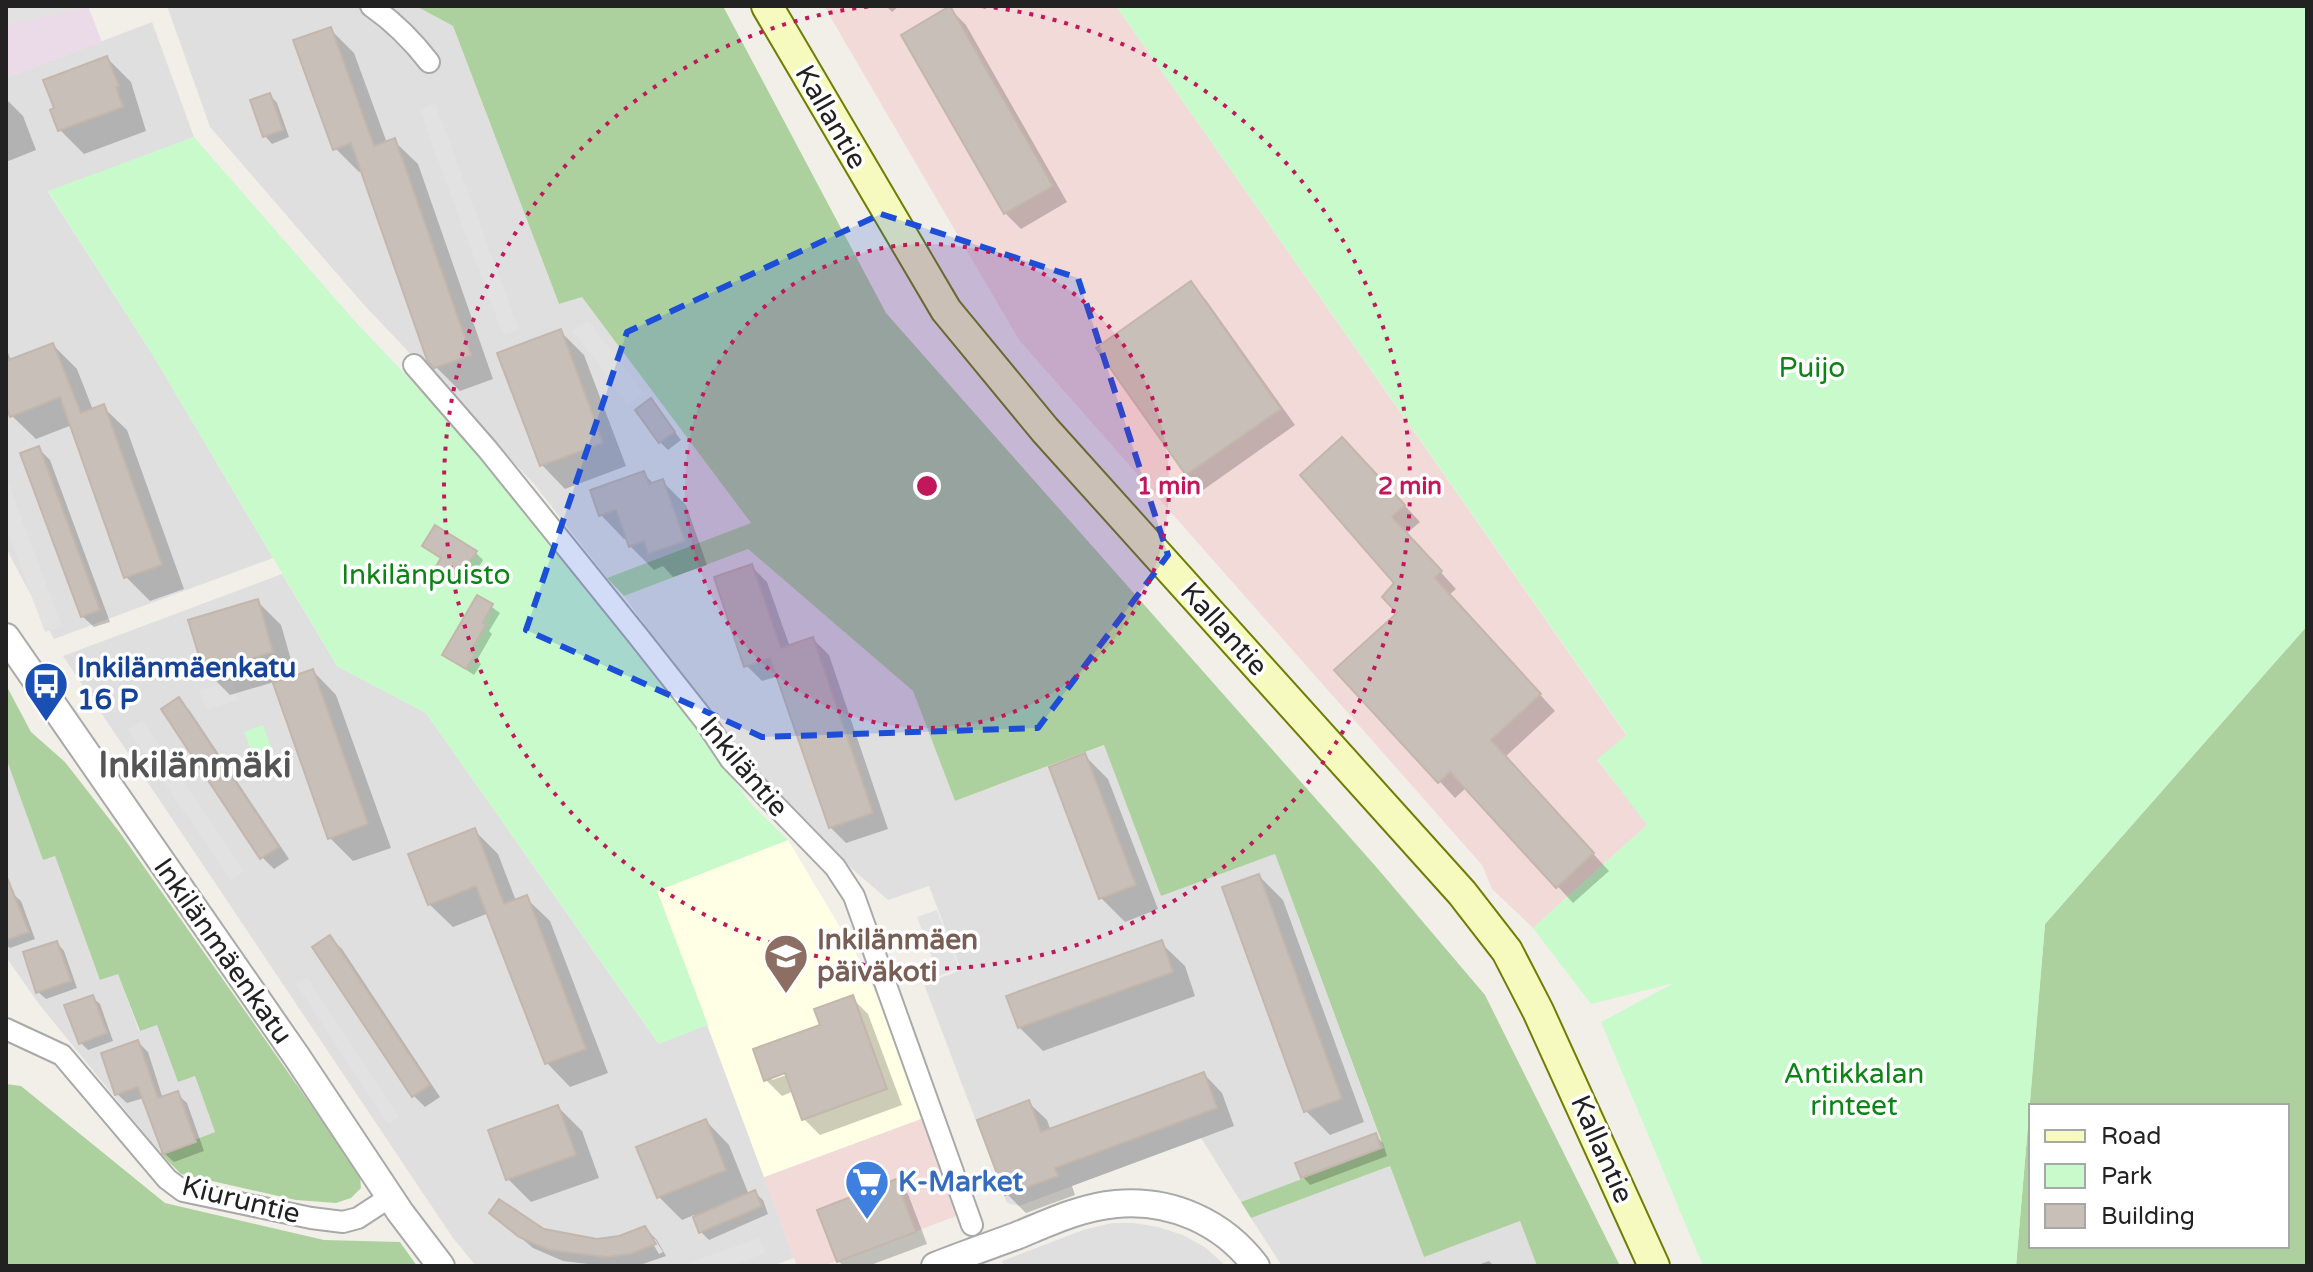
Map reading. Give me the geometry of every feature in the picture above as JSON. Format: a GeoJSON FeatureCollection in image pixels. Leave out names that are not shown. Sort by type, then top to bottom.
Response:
{"type":"FeatureCollection","features":[{"type":"Feature","properties":{"kind":"main road","name":"Kallantie"},"geometry":{"type":"LineString","coordinates":[[767,6],[946,310],[1045,430],[1462,893],[1507,951],[1575,1088],[1654,1266]]}},
{"type":"Feature","properties":{"kind":"street"},"geometry":{"type":"LineString","coordinates":[[371,6],[412,39],[429,62]]}},
{"type":"Feature","properties":{"kind":"street","name":"Inkiläntie"},"geometry":{"type":"LineString","coordinates":[[414,365],[590,575],[705,721],[731,760],[835,867],[854,896],[972,1225]]}},
{"type":"Feature","properties":{"kind":"street","name":"Inkilänmäenkatu"},"geometry":{"type":"LineString","coordinates":[[6,637],[390,1197],[441,1266]]}},
{"type":"Feature","properties":{"kind":"street","name":"Kiuruntie"},"geometry":{"type":"LineString","coordinates":[[6,1029],[62,1055],[167,1179],[183,1191],[343,1222],[358,1218],[390,1197]]}},
{"type":"Feature","properties":{"kind":"street"},"geometry":{"type":"LineString","coordinates":[[935,1266],[1077,1212],[1116,1204],[1154,1205],[1201,1218],[1225,1232],[1256,1266]]}},
{"type":"Feature","properties":{"kind":"highlighted area"},"geometry":{"type":"Polygon","coordinates":[[[881,214],[1078,278],[1168,555],[1038,728],[762,737],[526,630],[627,332],[881,214]]]}},
{"type":"Feature","properties":{"kind":"shaded area"},"geometry":{"type":"Polygon","coordinates":[[[6,6],[88,6],[102,42],[6,78],[6,6]]]}},
{"type":"Feature","properties":{"kind":"shaded area"},"geometry":{"type":"Polygon","coordinates":[[[26,6],[90,7],[6,24],[6,10],[26,6]]]}},
{"type":"Feature","properties":{"kind":"shaded area"},"geometry":{"type":"Polygon","coordinates":[[[167,6],[416,6],[453,26],[559,304],[582,296],[751,523],[607,578],[534,484],[365,306],[210,127],[167,6]]]}},
{"type":"Feature","properties":{"kind":"shaded area"},"geometry":{"type":"Polygon","coordinates":[[[824,6],[1116,6],[1627,736],[1597,760],[1648,824],[1533,928],[1492,889],[1482,865],[1019,340],[824,6]]]}},
{"type":"Feature","properties":{"kind":"shaded area"},"geometry":{"type":"Polygon","coordinates":[[[152,22],[194,137],[48,192],[154,357],[273,558],[54,639],[6,548],[6,78],[152,22]]]}},
{"type":"Feature","properties":{"kind":"shaded area"},"geometry":{"type":"Polygon","coordinates":[[[435,103],[519,329],[503,335],[419,109],[435,103]]]}},
{"type":"Feature","properties":{"kind":"shaded area"},"geometry":{"type":"Polygon","coordinates":[[[588,320],[644,394],[628,405],[573,331],[588,320]]]}},
{"type":"Feature","properties":{"kind":"shaded area"},"geometry":{"type":"Polygon","coordinates":[[[7,479],[62,626],[45,632],[6,528],[7,479]]]}},
{"type":"Feature","properties":{"kind":"shaded area"},"geometry":{"type":"Polygon","coordinates":[[[748,549],[913,691],[955,801],[1105,745],[1161,895],[1275,854],[1384,1149],[1241,1202],[1201,1138],[1019,1206],[1007,1203],[924,984],[961,970],[929,886],[888,900],[762,791],[624,596],[748,549]]]}},
{"type":"Feature","properties":{"kind":"shaded area"},"geometry":{"type":"Polygon","coordinates":[[[282,574],[337,666],[426,713],[658,1043],[708,1025],[794,1258],[772,1266],[476,1266],[453,1238],[63,656],[282,574]]]}},
{"type":"Feature","properties":{"kind":"shaded area"},"geometry":{"type":"Polygon","coordinates":[[[233,680],[238,700],[206,710],[200,690],[233,680]]]}},
{"type":"Feature","properties":{"kind":"shaded area"},"geometry":{"type":"Polygon","coordinates":[[[142,720],[244,871],[231,881],[128,730],[142,720]]]}},
{"type":"Feature","properties":{"kind":"shaded area"},"geometry":{"type":"Polygon","coordinates":[[[6,758],[43,859],[55,856],[101,980],[118,973],[139,1031],[157,1024],[179,1081],[195,1076],[215,1132],[160,1153],[39,1004],[6,957],[6,758]]]}},
{"type":"Feature","properties":{"kind":"shaded area","name":"Inkilänmäen päiväkoti"},"geometry":{"type":"Polygon","coordinates":[[[788,840],[862,964],[934,1114],[764,1177],[657,891],[788,840]]]}},
{"type":"Feature","properties":{"kind":"shaded area"},"geometry":{"type":"Polygon","coordinates":[[[937,910],[959,968],[939,976],[917,917],[937,910]]]}},
{"type":"Feature","properties":{"kind":"shaded area"},"geometry":{"type":"Polygon","coordinates":[[[307,977],[399,1117],[388,1124],[296,984],[307,977]]]}},
{"type":"Feature","properties":{"kind":"shaded area"},"geometry":{"type":"Polygon","coordinates":[[[934,1114],[970,1211],[823,1266],[797,1266],[764,1177],[934,1114]]]}},
{"type":"Feature","properties":{"kind":"shaded area"},"geometry":{"type":"Polygon","coordinates":[[[1390,1166],[1424,1256],[1520,1221],[1537,1266],[1282,1266],[1251,1218],[1390,1166]]]}},
{"type":"Feature","properties":{"kind":"shaded area"},"geometry":{"type":"Polygon","coordinates":[[[1112,1223],[1158,1227],[1183,1235],[1206,1248],[1226,1266],[1004,1266],[1002,1261],[1083,1230],[1112,1223]]]}},
{"type":"Feature","properties":{"kind":"shaded area"},"geometry":{"type":"Polygon","coordinates":[[[759,1238],[765,1253],[730,1266],[680,1266],[759,1238]]]}},
{"type":"Feature","properties":{"kind":"green space"},"geometry":{"type":"Polygon","coordinates":[[[416,6],[723,6],[886,313],[1378,869],[1485,995],[1620,1266],[1537,1266],[1520,1221],[1424,1257],[1390,1166],[1251,1218],[1241,1202],[1384,1148],[1275,854],[1161,896],[1104,745],[955,801],[913,691],[748,549],[624,596],[607,578],[751,523],[582,297],[559,304],[453,26],[416,6]]]}},
{"type":"Feature","properties":{"kind":"green space","name":"Puijo"},"geometry":{"type":"Polygon","coordinates":[[[1116,6],[2307,6],[2307,626],[2045,924],[2016,1266],[1703,1266],[1601,1022],[1674,983],[1591,1004],[1533,928],[1647,825],[1597,759],[1627,735],[1116,6]]]}},
{"type":"Feature","properties":{"kind":"green space","name":"Inkilänpuisto"},"geometry":{"type":"Polygon","coordinates":[[[194,137],[352,318],[530,507],[657,673],[751,804],[788,840],[657,891],[708,1025],[659,1044],[426,713],[337,666],[154,357],[48,191],[194,137]]]}},
{"type":"Feature","properties":{"kind":"green space"},"geometry":{"type":"Polygon","coordinates":[[[2307,626],[2307,1266],[2016,1266],[2029,1113],[2029,1248],[2289,1248],[2289,1104],[2030,1104],[2045,924],[2307,626]]]}},
{"type":"Feature","properties":{"kind":"green space"},"geometry":{"type":"Polygon","coordinates":[[[6,685],[31,732],[65,762],[121,834],[360,1175],[361,1188],[351,1198],[336,1203],[296,1200],[181,1174],[160,1153],[215,1132],[195,1076],[178,1082],[157,1025],[140,1031],[118,974],[100,980],[55,856],[43,860],[6,758],[6,685]]]}},
{"type":"Feature","properties":{"kind":"green space"},"geometry":{"type":"Polygon","coordinates":[[[263,725],[276,761],[258,768],[244,732],[263,725]]]}},
{"type":"Feature","properties":{"kind":"green space"},"geometry":{"type":"Polygon","coordinates":[[[6,1084],[21,1086],[165,1203],[324,1240],[400,1242],[417,1266],[6,1266],[6,1084]]]}},
{"type":"Feature","properties":{"kind":"building"},"geometry":{"type":"Polygon","coordinates":[[[950,6],[1053,186],[1004,214],[901,35],[950,6]]]}},
{"type":"Feature","properties":{"kind":"building"},"geometry":{"type":"Polygon","coordinates":[[[331,27],[374,146],[395,138],[471,355],[434,368],[427,360],[351,143],[333,150],[293,40],[331,27]]]}},
{"type":"Feature","properties":{"kind":"building"},"geometry":{"type":"Polygon","coordinates":[[[107,56],[119,86],[116,87],[123,107],[58,131],[50,110],[54,108],[43,80],[107,56]]]}},
{"type":"Feature","properties":{"kind":"building"},"geometry":{"type":"Polygon","coordinates":[[[270,93],[283,130],[263,137],[250,100],[270,93]]]}},
{"type":"Feature","properties":{"kind":"building"},"geometry":{"type":"Polygon","coordinates":[[[1191,281],[1281,409],[1186,475],[1096,348],[1191,281]]]}},
{"type":"Feature","properties":{"kind":"building"},"geometry":{"type":"Polygon","coordinates":[[[561,329],[603,443],[540,466],[497,353],[561,329]]]}},
{"type":"Feature","properties":{"kind":"building"},"geometry":{"type":"Polygon","coordinates":[[[53,343],[81,413],[104,404],[162,565],[124,578],[60,397],[10,417],[6,406],[6,361],[53,343]]]}},
{"type":"Feature","properties":{"kind":"building"},"geometry":{"type":"Polygon","coordinates":[[[651,398],[675,432],[659,443],[635,410],[651,398]]]}},
{"type":"Feature","properties":{"kind":"building"},"geometry":{"type":"Polygon","coordinates":[[[1342,437],[1405,505],[1392,517],[1442,571],[1435,578],[1541,694],[1491,740],[1594,853],[1556,888],[1450,772],[1438,783],[1334,670],[1397,613],[1382,597],[1394,583],[1300,475],[1342,437]]]}},
{"type":"Feature","properties":{"kind":"building"},"geometry":{"type":"Polygon","coordinates":[[[39,446],[100,610],[81,617],[20,453],[39,446]]]}},
{"type":"Feature","properties":{"kind":"building"},"geometry":{"type":"Polygon","coordinates":[[[644,471],[649,484],[663,479],[685,541],[648,554],[644,541],[629,547],[616,510],[599,516],[590,490],[644,471]]]}},
{"type":"Feature","properties":{"kind":"building"},"geometry":{"type":"Polygon","coordinates":[[[435,525],[477,551],[463,572],[456,567],[450,577],[435,568],[441,558],[422,546],[435,525]]]}},
{"type":"Feature","properties":{"kind":"building"},"geometry":{"type":"Polygon","coordinates":[[[752,564],[781,648],[813,637],[873,813],[829,828],[770,658],[744,667],[714,577],[752,564]]]}},
{"type":"Feature","properties":{"kind":"building"},"geometry":{"type":"Polygon","coordinates":[[[477,595],[493,604],[483,623],[486,625],[470,652],[475,655],[466,669],[442,655],[477,595]]]}},
{"type":"Feature","properties":{"kind":"building"},"geometry":{"type":"Polygon","coordinates":[[[258,599],[273,652],[204,672],[188,620],[258,599]]]}},
{"type":"Feature","properties":{"kind":"building"},"geometry":{"type":"Polygon","coordinates":[[[313,669],[368,824],[328,839],[273,683],[313,669]]]}},
{"type":"Feature","properties":{"kind":"building"},"geometry":{"type":"Polygon","coordinates":[[[179,697],[279,847],[260,859],[161,709],[179,697]]]}},
{"type":"Feature","properties":{"kind":"building"},"geometry":{"type":"Polygon","coordinates":[[[1085,753],[1136,885],[1099,899],[1049,767],[1085,753]]]}},
{"type":"Feature","properties":{"kind":"building"},"geometry":{"type":"Polygon","coordinates":[[[475,828],[504,904],[527,895],[586,1049],[545,1064],[476,886],[428,905],[408,854],[475,828]]]}},
{"type":"Feature","properties":{"kind":"building"},"geometry":{"type":"Polygon","coordinates":[[[1259,874],[1342,1099],[1304,1112],[1222,887],[1259,874]]]}},
{"type":"Feature","properties":{"kind":"building"},"geometry":{"type":"Polygon","coordinates":[[[6,875],[29,932],[6,940],[6,875]]]}},
{"type":"Feature","properties":{"kind":"building"},"geometry":{"type":"Polygon","coordinates":[[[330,935],[430,1085],[412,1097],[312,947],[330,935]]]}},
{"type":"Feature","properties":{"kind":"building"},"geometry":{"type":"Polygon","coordinates":[[[1162,940],[1173,972],[1018,1028],[1006,996],[1162,940]]]}},
{"type":"Feature","properties":{"kind":"building"},"geometry":{"type":"Polygon","coordinates":[[[57,941],[71,981],[36,993],[23,952],[57,941]]]}},
{"type":"Feature","properties":{"kind":"building"},"geometry":{"type":"Polygon","coordinates":[[[93,995],[107,1033],[79,1044],[64,1005],[93,995]]]}},
{"type":"Feature","properties":{"kind":"building","name":"Inkilänmäen päiväkoti"},"geometry":{"type":"Polygon","coordinates":[[[853,995],[887,1089],[802,1120],[785,1073],[764,1081],[753,1049],[820,1025],[814,1009],[853,995]]]}},
{"type":"Feature","properties":{"kind":"building"},"geometry":{"type":"Polygon","coordinates":[[[138,1040],[158,1098],[178,1091],[196,1142],[163,1154],[138,1087],[115,1095],[101,1053],[138,1040]]]}},
{"type":"Feature","properties":{"kind":"building"},"geometry":{"type":"Polygon","coordinates":[[[1204,1072],[1217,1108],[1055,1168],[1058,1176],[1005,1195],[977,1120],[1029,1100],[1041,1132],[1204,1072]]]}},
{"type":"Feature","properties":{"kind":"building"},"geometry":{"type":"Polygon","coordinates":[[[558,1105],[576,1155],[506,1180],[488,1130],[558,1105]]]}},
{"type":"Feature","properties":{"kind":"building"},"geometry":{"type":"Polygon","coordinates":[[[706,1119],[726,1170],[657,1198],[636,1147],[706,1119]]]}},
{"type":"Feature","properties":{"kind":"building"},"geometry":{"type":"Polygon","coordinates":[[[1376,1133],[1381,1148],[1301,1178],[1295,1163],[1376,1133]]]}},
{"type":"Feature","properties":{"kind":"building","name":"K-Market"},"geometry":{"type":"Polygon","coordinates":[[[896,1179],[916,1232],[837,1262],[817,1210],[896,1179]]]}},
{"type":"Feature","properties":{"kind":"building"},"geometry":{"type":"Polygon","coordinates":[[[755,1190],[762,1206],[699,1233],[693,1217],[755,1190]]]}},
{"type":"Feature","properties":{"kind":"building"},"geometry":{"type":"Polygon","coordinates":[[[499,1199],[544,1229],[597,1239],[619,1236],[645,1226],[656,1244],[630,1254],[606,1257],[549,1250],[519,1237],[489,1213],[499,1199]]]}},
{"type":"Feature","properties":{"kind":"place","name":"Inkilänmäenkatu 16 P"},"geometry":{"type":"Point","coordinates":[46,723]}},
{"type":"Feature","properties":{"kind":"place","name":"Inkilänmäen päiväkoti"},"geometry":{"type":"Point","coordinates":[786,995]}},
{"type":"Feature","properties":{"kind":"place","name":"K-Market"},"geometry":{"type":"Point","coordinates":[867,1221]}},
{"type":"Feature","properties":{"kind":"district","name":"Inkilänmäki"},"geometry":{"type":"Point","coordinates":[195,765]}},
{"type":"Feature","properties":{"kind":"park label","name":"Antikkalan rinteet"},"geometry":{"type":"Point","coordinates":[1854,1090]}}]}
